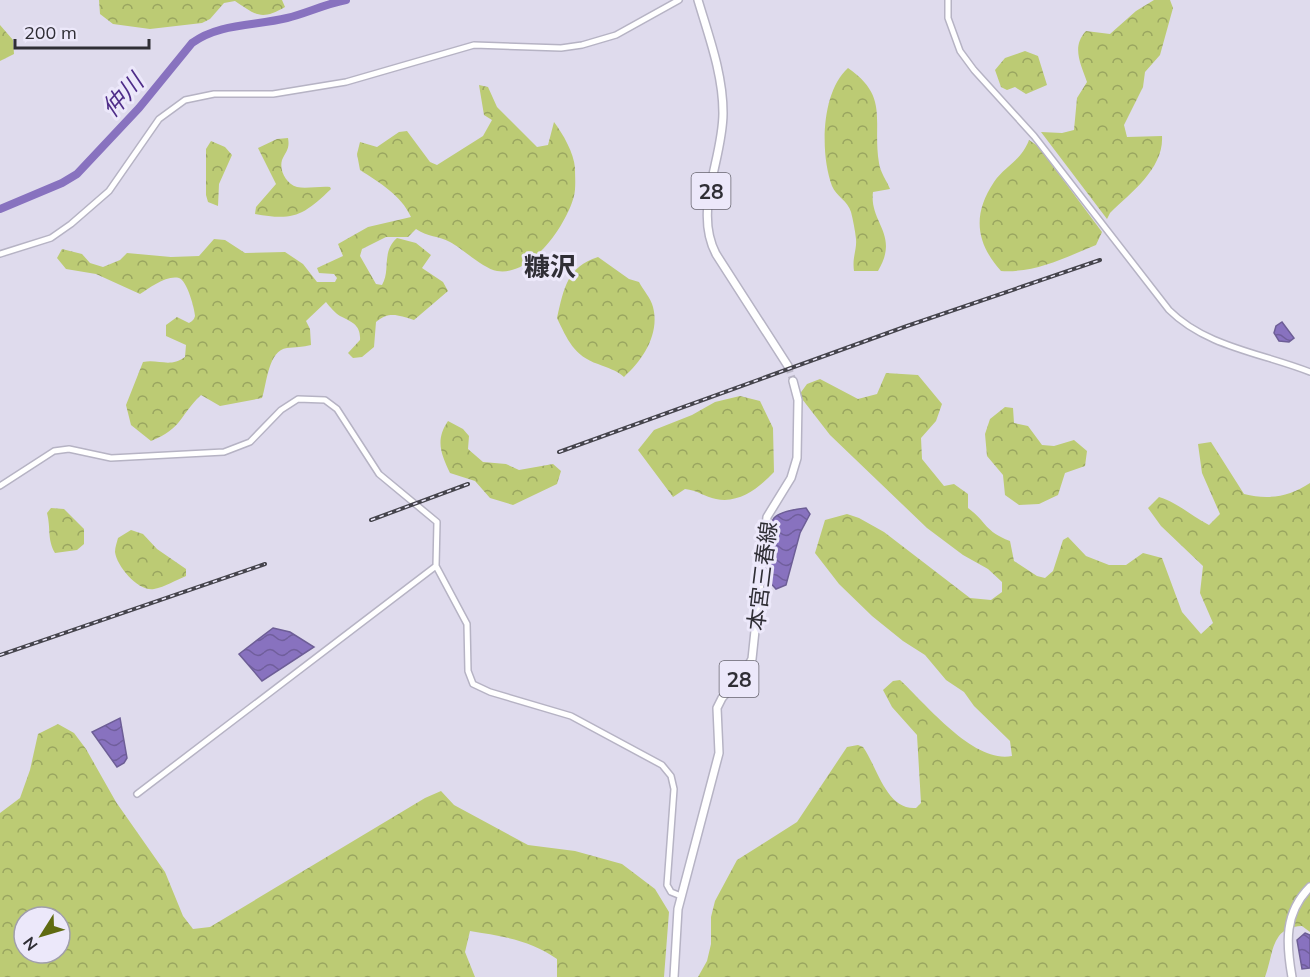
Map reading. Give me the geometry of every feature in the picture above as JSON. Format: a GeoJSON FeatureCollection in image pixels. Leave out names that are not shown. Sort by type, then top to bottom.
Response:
{"type":"FeatureCollection","features":[{"type":"Feature","properties":{"kind":"main road","name":"28"},"geometry":{"type":"LineString","coordinates":[[698,0],[716,61],[723,110],[707,213],[708,235],[716,254],[788,366]]}},
{"type":"Feature","properties":{"kind":"main road","name":"本宮三春線"},"geometry":{"type":"LineString","coordinates":[[674,977],[675,927],[681,896],[719,753],[717,708],[722,698],[748,668],[753,655],[768,513],[791,478],[797,458],[798,400],[793,381]]}},
{"type":"Feature","properties":{"kind":"main road"},"geometry":{"type":"LineString","coordinates":[[1292,977],[1287,950],[1290,917],[1296,903],[1310,887]]}},
{"type":"Feature","properties":{"kind":"street"},"geometry":{"type":"LineString","coordinates":[[0,254],[51,238],[72,224],[109,191],[159,118],[185,100],[214,94],[273,94],[346,82],[474,45],[561,48],[582,45],[616,35],[679,0]]}},
{"type":"Feature","properties":{"kind":"street"},"geometry":{"type":"LineString","coordinates":[[948,0],[948,18],[960,51],[974,70],[1034,136],[1168,310],[1185,324],[1205,335],[1310,372]]}},
{"type":"Feature","properties":{"kind":"street"},"geometry":{"type":"LineString","coordinates":[[0,486],[46,456],[60,450],[118,458],[213,453],[237,449],[250,442],[293,401],[316,398],[330,403],[337,409],[364,454],[386,481],[434,517],[437,522],[436,566],[467,624],[468,671],[473,684],[490,692],[570,716],[655,760],[668,772],[674,795],[667,885],[671,892],[681,896]]}},
{"type":"Feature","properties":{"kind":"street"},"geometry":{"type":"LineString","coordinates":[[137,794],[436,566]]}},
{"type":"Feature","properties":{"kind":"green space"},"geometry":{"type":"Polygon","coordinates":[[[99,0],[282,0],[285,7],[264,15],[254,13],[235,1],[224,3],[210,19],[202,23],[150,29],[113,24],[100,14],[99,0]]]}},
{"type":"Feature","properties":{"kind":"green space"},"geometry":{"type":"Polygon","coordinates":[[[1154,0],[1170,0],[1173,8],[1160,55],[1145,72],[1143,87],[1124,125],[1127,137],[1162,136],[1161,148],[1158,159],[1145,179],[1110,213],[1107,219],[1041,132],[1062,133],[1074,130],[1077,98],[1087,82],[1078,49],[1081,37],[1086,31],[1110,34],[1136,11],[1154,0]]]}},
{"type":"Feature","properties":{"kind":"green space"},"geometry":{"type":"Polygon","coordinates":[[[0,25],[13,40],[14,54],[0,61],[0,25]]]}},
{"type":"Feature","properties":{"kind":"green space"},"geometry":{"type":"Polygon","coordinates":[[[1025,51],[1038,56],[1047,85],[1026,94],[1015,87],[1007,90],[1001,87],[995,70],[1005,58],[1025,51]]]}},
{"type":"Feature","properties":{"kind":"green space"},"geometry":{"type":"Polygon","coordinates":[[[848,68],[870,89],[874,100],[877,111],[879,163],[890,189],[873,192],[875,212],[886,247],[878,271],[854,271],[856,239],[851,212],[836,193],[828,173],[825,124],[828,107],[832,92],[848,68]]]}},
{"type":"Feature","properties":{"kind":"green space"},"geometry":{"type":"Polygon","coordinates":[[[479,85],[488,87],[497,107],[537,147],[548,145],[554,122],[573,156],[574,196],[564,220],[546,246],[522,266],[510,271],[497,271],[486,267],[450,242],[424,234],[416,229],[408,237],[386,237],[362,249],[360,256],[376,284],[382,285],[385,279],[389,249],[397,238],[416,243],[431,255],[422,268],[443,282],[448,291],[414,320],[394,315],[385,316],[376,322],[374,347],[362,357],[353,358],[348,353],[360,340],[359,331],[355,325],[338,315],[326,302],[306,321],[310,329],[311,345],[281,350],[272,361],[262,398],[220,406],[201,395],[175,426],[151,441],[131,425],[126,405],[143,362],[169,363],[185,357],[186,345],[166,336],[166,325],[177,317],[189,323],[194,318],[194,308],[188,289],[179,278],[169,278],[140,294],[96,274],[66,269],[57,258],[62,249],[82,254],[90,263],[103,267],[120,260],[127,253],[171,257],[199,256],[214,239],[225,240],[245,253],[285,252],[303,264],[317,282],[335,282],[337,278],[334,274],[319,273],[317,268],[343,256],[338,244],[368,227],[411,217],[396,196],[360,170],[357,154],[360,142],[377,147],[399,132],[407,131],[430,162],[437,165],[483,136],[492,120],[484,115],[479,85]]]}},
{"type":"Feature","properties":{"kind":"green space"},"geometry":{"type":"Polygon","coordinates":[[[288,138],[288,147],[281,164],[287,180],[297,187],[330,187],[331,189],[305,211],[297,214],[279,217],[255,214],[256,207],[276,184],[258,148],[277,139],[288,138]]]}},
{"type":"Feature","properties":{"kind":"green space"},"geometry":{"type":"Polygon","coordinates":[[[1029,140],[1038,146],[1102,232],[1096,245],[1061,259],[1026,270],[1001,271],[986,250],[982,239],[980,217],[982,206],[994,182],[1018,158],[1029,140]]]}},
{"type":"Feature","properties":{"kind":"green space"},"geometry":{"type":"Polygon","coordinates":[[[211,141],[225,147],[232,155],[219,184],[218,206],[208,202],[206,195],[206,149],[211,141]]]}},
{"type":"Feature","properties":{"kind":"green space"},"geometry":{"type":"Polygon","coordinates":[[[598,257],[629,279],[639,282],[653,307],[655,317],[652,337],[638,363],[624,377],[590,361],[577,351],[568,340],[557,318],[568,280],[580,267],[598,257]]]}},
{"type":"Feature","properties":{"kind":"green space"},"geometry":{"type":"Polygon","coordinates":[[[886,373],[918,375],[942,404],[936,421],[921,438],[922,459],[944,486],[954,484],[968,494],[968,508],[991,530],[1010,541],[1014,561],[1037,576],[1045,578],[1053,571],[1063,540],[1068,537],[1086,556],[1109,565],[1126,565],[1143,553],[1162,558],[1182,612],[1201,634],[1213,623],[1200,593],[1203,566],[1161,526],[1148,508],[1159,497],[1179,506],[1209,525],[1220,514],[1202,473],[1198,444],[1211,442],[1244,494],[1261,497],[1278,496],[1310,483],[1310,932],[1302,926],[1292,927],[1279,936],[1272,950],[1265,977],[698,977],[707,961],[711,944],[711,917],[715,901],[737,860],[797,822],[847,747],[858,745],[863,747],[884,786],[897,802],[906,807],[916,808],[921,803],[917,735],[892,707],[883,690],[893,681],[900,680],[937,717],[967,742],[982,751],[997,756],[1012,756],[1010,741],[974,706],[964,692],[946,680],[925,655],[872,616],[839,584],[815,553],[825,520],[847,514],[884,532],[970,598],[991,600],[1002,592],[1002,582],[988,569],[963,555],[927,528],[830,435],[799,395],[807,384],[820,379],[858,399],[877,394],[886,373]]]}},
{"type":"Feature","properties":{"kind":"green space"},"geometry":{"type":"Polygon","coordinates":[[[740,396],[760,401],[773,428],[774,472],[749,493],[733,499],[716,499],[685,489],[673,497],[638,450],[654,430],[692,415],[715,402],[740,396]]]}},
{"type":"Feature","properties":{"kind":"green space"},"geometry":{"type":"Polygon","coordinates":[[[1005,407],[1013,408],[1014,423],[1028,426],[1042,445],[1054,446],[1074,440],[1087,451],[1085,466],[1065,473],[1058,495],[1039,504],[1019,505],[1005,495],[1003,475],[987,456],[985,434],[990,419],[1005,407]]]}},
{"type":"Feature","properties":{"kind":"green space"},"geometry":{"type":"Polygon","coordinates":[[[448,421],[463,429],[469,436],[468,449],[483,462],[506,464],[519,470],[553,464],[561,471],[557,484],[513,505],[490,498],[475,481],[450,473],[441,447],[442,434],[448,421]]]}},
{"type":"Feature","properties":{"kind":"green space"},"geometry":{"type":"Polygon","coordinates":[[[51,508],[64,509],[84,529],[84,544],[77,550],[55,553],[51,543],[47,513],[51,508]]]}},
{"type":"Feature","properties":{"kind":"green space"},"geometry":{"type":"Polygon","coordinates":[[[131,530],[143,534],[157,549],[186,569],[186,576],[154,589],[142,587],[136,583],[124,571],[115,552],[118,538],[131,530]]]}},
{"type":"Feature","properties":{"kind":"green space"},"geometry":{"type":"Polygon","coordinates":[[[58,724],[74,733],[86,749],[116,802],[165,872],[183,916],[193,929],[210,927],[425,798],[441,791],[454,805],[528,845],[575,851],[622,864],[655,889],[669,912],[664,977],[557,977],[557,959],[537,947],[470,931],[465,952],[475,977],[0,977],[0,813],[20,798],[30,770],[38,734],[58,724]]]}},
{"type":"Feature","properties":{"kind":"water"},"geometry":{"type":"Polygon","coordinates":[[[1282,322],[1294,338],[1289,342],[1279,341],[1274,333],[1276,326],[1282,322]]]}},
{"type":"Feature","properties":{"kind":"water"},"geometry":{"type":"Polygon","coordinates":[[[806,508],[810,514],[800,533],[786,585],[776,589],[767,579],[767,547],[771,523],[780,514],[806,508]]]}},
{"type":"Feature","properties":{"kind":"water"},"geometry":{"type":"Polygon","coordinates":[[[273,628],[290,632],[314,647],[262,681],[239,654],[273,628]]]}},
{"type":"Feature","properties":{"kind":"water"},"geometry":{"type":"Polygon","coordinates":[[[120,718],[127,758],[117,767],[92,732],[120,718]]]}},
{"type":"Feature","properties":{"kind":"water"},"geometry":{"type":"Polygon","coordinates":[[[1305,933],[1310,935],[1310,968],[1302,969],[1297,940],[1305,933]]]}},
{"type":"Feature","properties":{"kind":"waterway","name":"仲川"},"geometry":{"type":"LineString","coordinates":[[0,209],[62,183],[77,174],[139,108],[192,43],[225,28],[275,21],[346,0]]}},
{"type":"Feature","properties":{"kind":"tunnel"},"geometry":{"type":"LineString","coordinates":[[788,366],[793,381]]}},
{"type":"Feature","properties":{"kind":"railway"},"geometry":{"type":"LineString","coordinates":[[559,452],[907,326],[1100,260]]}},
{"type":"Feature","properties":{"kind":"railway"},"geometry":{"type":"LineString","coordinates":[[371,520],[468,484]]}},
{"type":"Feature","properties":{"kind":"railway"},"geometry":{"type":"LineString","coordinates":[[0,655],[265,564]]}},
{"type":"Feature","properties":{"kind":"district","name":"糠沢"},"geometry":{"type":"Point","coordinates":[550,266]}}]}
